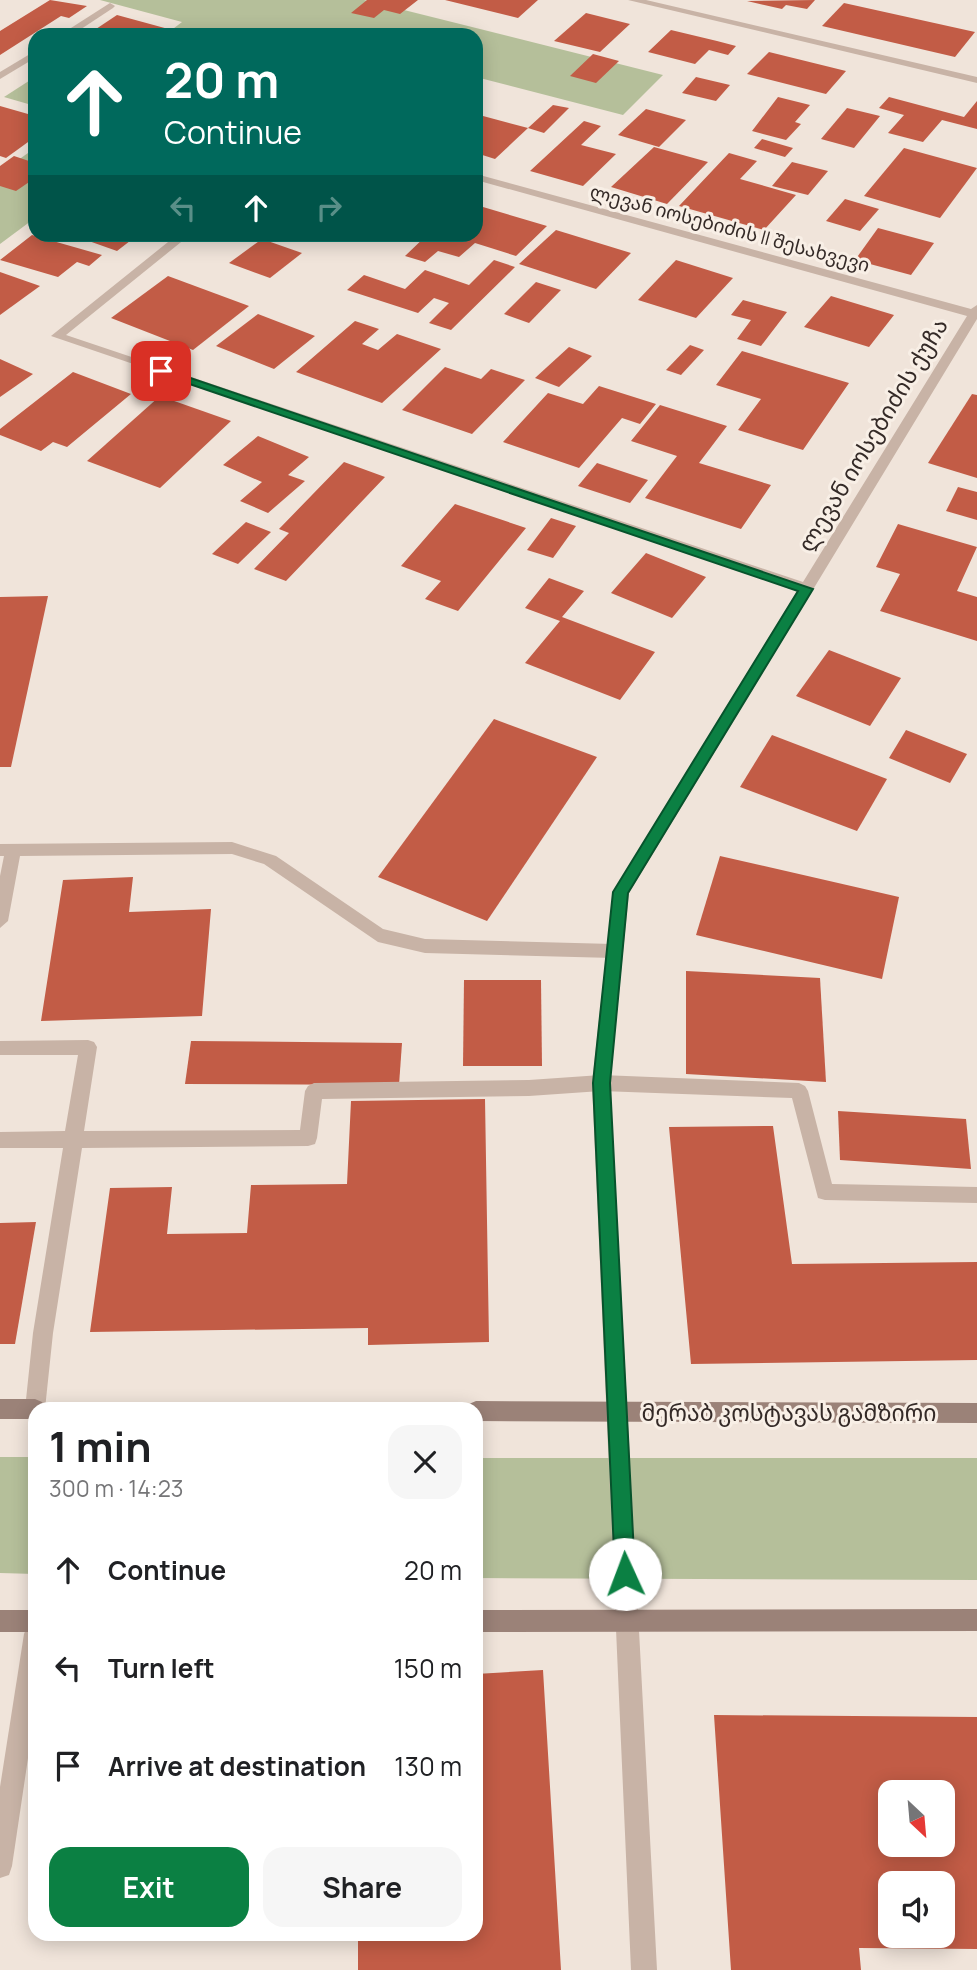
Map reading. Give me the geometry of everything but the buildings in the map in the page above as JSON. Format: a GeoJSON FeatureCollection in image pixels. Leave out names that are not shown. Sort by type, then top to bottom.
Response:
{"type":"FeatureCollection","features":[{"type":"Feature","properties":{"kind":"street"},"geometry":{"type":"LineString","coordinates":[[633,0],[977,80]]}},
{"type":"Feature","properties":{"kind":"street"},"geometry":{"type":"LineString","coordinates":[[76,28],[110,6]]}},
{"type":"Feature","properties":{"kind":"street"},"geometry":{"type":"LineString","coordinates":[[0,76],[28,58]]}},
{"type":"Feature","properties":{"kind":"street","name":"ლევან იოსებიძის II შესახვევი"},"geometry":{"type":"LineString","coordinates":[[483,179],[976,311]]}},
{"type":"Feature","properties":{"kind":"street"},"geometry":{"type":"LineString","coordinates":[[176,242],[57,336],[806,589]]}},
{"type":"Feature","properties":{"kind":"street","name":"ლევან იოსებიძის ქუჩა"},"geometry":{"type":"LineString","coordinates":[[644,1970],[601,1083],[621,892],[976,311]]}},
{"type":"Feature","properties":{"kind":"street"},"geometry":{"type":"LineString","coordinates":[[0,921],[7,850],[232,848],[270,860],[378,936],[425,946],[613,951]]}},
{"type":"Feature","properties":{"kind":"street"},"geometry":{"type":"LineString","coordinates":[[0,1048],[88,1047],[36,1402]]}},
{"type":"Feature","properties":{"kind":"street"},"geometry":{"type":"LineString","coordinates":[[0,1140],[308,1138],[314,1091],[529,1088],[601,1083],[799,1091],[825,1192],[977,1195]]}},
{"type":"Feature","properties":{"kind":"street"},"geometry":{"type":"LineString","coordinates":[[0,1409],[28,1409]]}},
{"type":"Feature","properties":{"kind":"street","name":"მერაბ კოსტავას გამზირი"},"geometry":{"type":"LineString","coordinates":[[483,1411],[977,1413]]}},
{"type":"Feature","properties":{"kind":"street"},"geometry":{"type":"LineString","coordinates":[[0,1620],[28,1621]]}},
{"type":"Feature","properties":{"kind":"street"},"geometry":{"type":"LineString","coordinates":[[483,1620],[977,1620]]}},
{"type":"Feature","properties":{"kind":"street"},"geometry":{"type":"LineString","coordinates":[[0,1866],[28,1680]]}},
{"type":"Feature","properties":{"kind":"green space"},"geometry":{"type":"Polygon","coordinates":[[[100,0],[364,0],[476,28],[174,28],[182,22],[100,0]]]}},
{"type":"Feature","properties":{"kind":"green space"},"geometry":{"type":"Polygon","coordinates":[[[483,30],[663,75],[623,115],[483,79],[483,30]]]}},
{"type":"Feature","properties":{"kind":"green space"},"geometry":{"type":"Polygon","coordinates":[[[28,82],[28,104],[4,97],[28,82]]]}},
{"type":"Feature","properties":{"kind":"green space"},"geometry":{"type":"Polygon","coordinates":[[[28,153],[28,223],[0,244],[0,173],[28,153]]]}},
{"type":"Feature","properties":{"kind":"green space"},"geometry":{"type":"Polygon","coordinates":[[[0,1457],[28,1457],[28,1574],[0,1573],[0,1457]]]}},
{"type":"Feature","properties":{"kind":"green space"},"geometry":{"type":"Polygon","coordinates":[[[483,1458],[977,1458],[977,1580],[483,1578],[483,1458]]]}},
{"type":"Feature","properties":{"kind":"route"},"geometry":{"type":"LineString","coordinates":[[161,371],[806,589],[621,892],[601,1083],[625,1574]]}}]}
